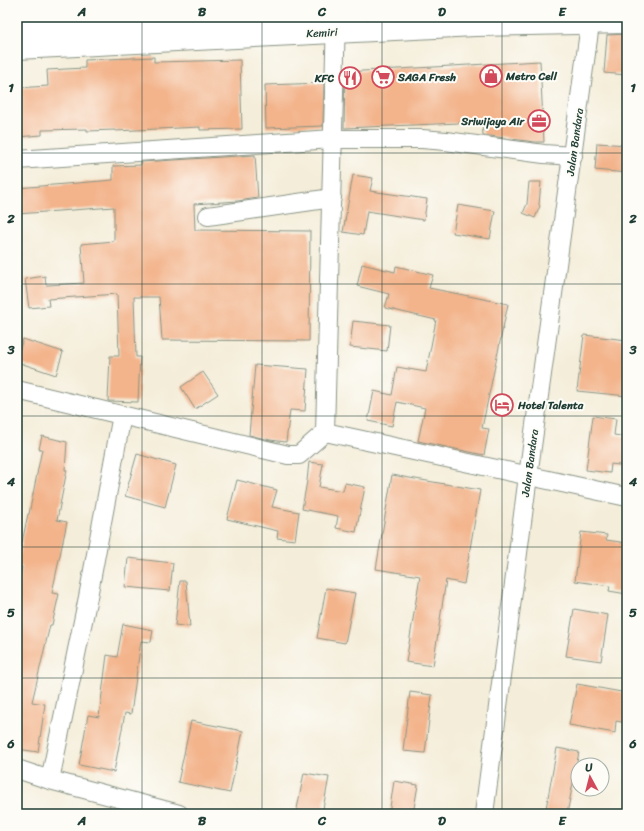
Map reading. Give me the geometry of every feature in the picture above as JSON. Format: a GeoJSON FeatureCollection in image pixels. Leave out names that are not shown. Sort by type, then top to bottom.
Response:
{"type":"FeatureCollection","features":[{"type":"Feature","properties":{"kind":"highway","name":"Kemiri"},"geometry":{"type":"LineString","coordinates":[[17,48],[144,28],[299,17]]}},
{"type":"Feature","properties":{"kind":"highway","name":"Kemiri"},"geometry":{"type":"LineString","coordinates":[[17,27],[144,28],[336,25],[474,26],[591,20],[627,22]]}},
{"type":"Feature","properties":{"kind":"street","name":"Jalan Bandara"},"geometry":{"type":"LineString","coordinates":[[484,814],[528,476],[591,20]]}},
{"type":"Feature","properties":{"kind":"street"},"geometry":{"type":"LineString","coordinates":[[17,390],[295,456],[299,455],[325,432],[336,25]]}},
{"type":"Feature","properties":{"kind":"street"},"geometry":{"type":"LineString","coordinates":[[17,160],[334,139],[422,139],[544,154],[573,156]]}},
{"type":"Feature","properties":{"kind":"street"},"geometry":{"type":"LineString","coordinates":[[208,216],[332,198]]}},
{"type":"Feature","properties":{"kind":"street"},"geometry":{"type":"LineString","coordinates":[[50,780],[88,597],[122,415]]}},
{"type":"Feature","properties":{"kind":"street"},"geometry":{"type":"LineString","coordinates":[[325,432],[627,497]]}},
{"type":"Feature","properties":{"kind":"street"},"geometry":{"type":"LineString","coordinates":[[17,769],[50,780],[179,814]]}},
{"type":"Feature","properties":{"kind":"building"},"geometry":{"type":"Polygon","coordinates":[[[627,34],[627,75],[604,73],[607,35],[627,34]]]}},
{"type":"Feature","properties":{"kind":"building"},"geometry":{"type":"Polygon","coordinates":[[[154,57],[154,62],[240,60],[242,129],[200,130],[200,127],[115,131],[87,131],[87,129],[42,130],[42,135],[17,137],[17,88],[48,86],[47,70],[85,68],[85,60],[154,57]]]}},
{"type":"Feature","properties":{"kind":"building"},"geometry":{"type":"Polygon","coordinates":[[[540,61],[544,142],[483,135],[482,122],[344,128],[345,72],[540,61]]]}},
{"type":"Feature","properties":{"kind":"building"},"geometry":{"type":"Polygon","coordinates":[[[324,83],[323,126],[266,128],[265,85],[324,83]]]}},
{"type":"Feature","properties":{"kind":"building"},"geometry":{"type":"Polygon","coordinates":[[[597,143],[627,145],[627,173],[595,170],[597,143]]]}},
{"type":"Feature","properties":{"kind":"building"},"geometry":{"type":"Polygon","coordinates":[[[255,155],[258,198],[194,204],[195,230],[310,231],[309,341],[162,340],[159,297],[134,297],[136,357],[140,357],[138,402],[108,401],[110,356],[119,356],[117,294],[48,299],[49,306],[29,308],[25,279],[45,276],[46,285],[84,283],[81,244],[114,241],[114,207],[17,214],[17,188],[113,180],[113,166],[141,165],[141,162],[255,155]]]}},
{"type":"Feature","properties":{"kind":"building"},"geometry":{"type":"Polygon","coordinates":[[[353,175],[373,178],[370,191],[427,199],[424,220],[367,211],[363,235],[343,232],[353,175]]]}},
{"type":"Feature","properties":{"kind":"building"},"geometry":{"type":"Polygon","coordinates":[[[529,182],[541,182],[540,206],[535,218],[523,213],[527,204],[529,182]]]}},
{"type":"Feature","properties":{"kind":"building"},"geometry":{"type":"Polygon","coordinates":[[[458,205],[495,211],[490,239],[453,233],[458,205]]]}},
{"type":"Feature","properties":{"kind":"building"},"geometry":{"type":"Polygon","coordinates":[[[362,264],[395,272],[396,266],[433,275],[429,288],[508,304],[482,428],[489,429],[484,455],[418,441],[425,408],[397,402],[392,426],[368,421],[374,391],[392,395],[397,367],[426,372],[436,320],[385,308],[389,294],[357,286],[362,264]]]}},
{"type":"Feature","properties":{"kind":"building"},"geometry":{"type":"Polygon","coordinates":[[[353,321],[390,325],[387,351],[350,347],[353,321]]]}},
{"type":"Feature","properties":{"kind":"building"},"geometry":{"type":"Polygon","coordinates":[[[584,335],[627,340],[627,396],[577,391],[584,335]]]}},
{"type":"Feature","properties":{"kind":"building"},"geometry":{"type":"Polygon","coordinates":[[[23,339],[63,352],[56,375],[17,362],[23,339]]]}},
{"type":"Feature","properties":{"kind":"building"},"geometry":{"type":"Polygon","coordinates":[[[255,365],[308,369],[305,411],[290,410],[286,442],[249,435],[255,365]]]}},
{"type":"Feature","properties":{"kind":"building"},"geometry":{"type":"Polygon","coordinates":[[[203,372],[218,394],[195,409],[181,387],[203,372]]]}},
{"type":"Feature","properties":{"kind":"building"},"geometry":{"type":"Polygon","coordinates":[[[593,416],[616,419],[614,435],[627,437],[627,466],[611,464],[610,473],[586,470],[593,416]]]}},
{"type":"Feature","properties":{"kind":"building"},"geometry":{"type":"Polygon","coordinates":[[[42,436],[67,442],[65,470],[67,470],[57,520],[67,522],[52,593],[59,594],[52,625],[50,625],[32,702],[45,704],[38,752],[17,749],[17,593],[22,567],[17,566],[42,449],[39,449],[42,436]]]}},
{"type":"Feature","properties":{"kind":"building"},"geometry":{"type":"Polygon","coordinates":[[[137,454],[176,465],[165,507],[125,496],[137,454]]]}},
{"type":"Feature","properties":{"kind":"building"},"geometry":{"type":"Polygon","coordinates":[[[309,462],[323,464],[319,487],[343,491],[345,483],[365,487],[356,532],[336,528],[338,516],[302,509],[309,462]]]}},
{"type":"Feature","properties":{"kind":"building"},"geometry":{"type":"Polygon","coordinates":[[[392,475],[480,490],[464,584],[446,580],[433,666],[406,662],[420,576],[376,569],[392,475]]]}},
{"type":"Feature","properties":{"kind":"building"},"geometry":{"type":"Polygon","coordinates":[[[237,480],[277,490],[272,507],[299,512],[295,540],[277,538],[278,531],[227,519],[237,480]]]}},
{"type":"Feature","properties":{"kind":"building"},"geometry":{"type":"Polygon","coordinates":[[[581,532],[607,535],[606,540],[627,543],[627,594],[609,591],[610,586],[575,581],[581,532]]]}},
{"type":"Feature","properties":{"kind":"building"},"geometry":{"type":"Polygon","coordinates":[[[128,558],[173,563],[170,591],[125,587],[128,558]]]}},
{"type":"Feature","properties":{"kind":"building"},"geometry":{"type":"Polygon","coordinates":[[[180,581],[186,581],[190,627],[175,625],[180,581]]]}},
{"type":"Feature","properties":{"kind":"building"},"geometry":{"type":"Polygon","coordinates":[[[326,588],[355,593],[345,643],[317,638],[326,588]]]}},
{"type":"Feature","properties":{"kind":"building"},"geometry":{"type":"Polygon","coordinates":[[[574,609],[608,615],[601,661],[566,656],[574,609]]]}},
{"type":"Feature","properties":{"kind":"building"},"geometry":{"type":"Polygon","coordinates":[[[123,624],[153,630],[151,642],[141,641],[131,714],[125,713],[114,772],[79,765],[88,715],[99,717],[107,655],[117,657],[123,624]]]}},
{"type":"Feature","properties":{"kind":"building"},"geometry":{"type":"Polygon","coordinates":[[[577,684],[627,693],[627,723],[616,721],[615,733],[569,725],[577,684]]]}},
{"type":"Feature","properties":{"kind":"building"},"geometry":{"type":"Polygon","coordinates":[[[410,692],[432,695],[425,753],[403,751],[410,692]]]}},
{"type":"Feature","properties":{"kind":"building"},"geometry":{"type":"Polygon","coordinates":[[[191,721],[243,731],[230,793],[178,782],[191,721]]]}},
{"type":"Feature","properties":{"kind":"building"},"geometry":{"type":"Polygon","coordinates":[[[557,748],[579,752],[578,757],[570,757],[570,797],[567,814],[545,814],[557,748]]]}},
{"type":"Feature","properties":{"kind":"building"},"geometry":{"type":"Polygon","coordinates":[[[304,773],[329,777],[322,814],[296,814],[304,773]]]}},
{"type":"Feature","properties":{"kind":"building"},"geometry":{"type":"Polygon","coordinates":[[[394,781],[418,785],[413,814],[389,814],[394,781]]]}},
{"type":"Feature","properties":{"kind":"place","name":"Metro Cell"},"geometry":{"type":"Point","coordinates":[491,76]}},
{"type":"Feature","properties":{"kind":"place","name":"SAGA Fresh"},"geometry":{"type":"Point","coordinates":[383,77]}},
{"type":"Feature","properties":{"kind":"place","name":"KFC"},"geometry":{"type":"Point","coordinates":[350,78]}},
{"type":"Feature","properties":{"kind":"place","name":"Sriwijaya Air"},"geometry":{"type":"Point","coordinates":[539,121]}},
{"type":"Feature","properties":{"kind":"place","name":"Hotel Talenta"},"geometry":{"type":"Point","coordinates":[502,405]}}]}
